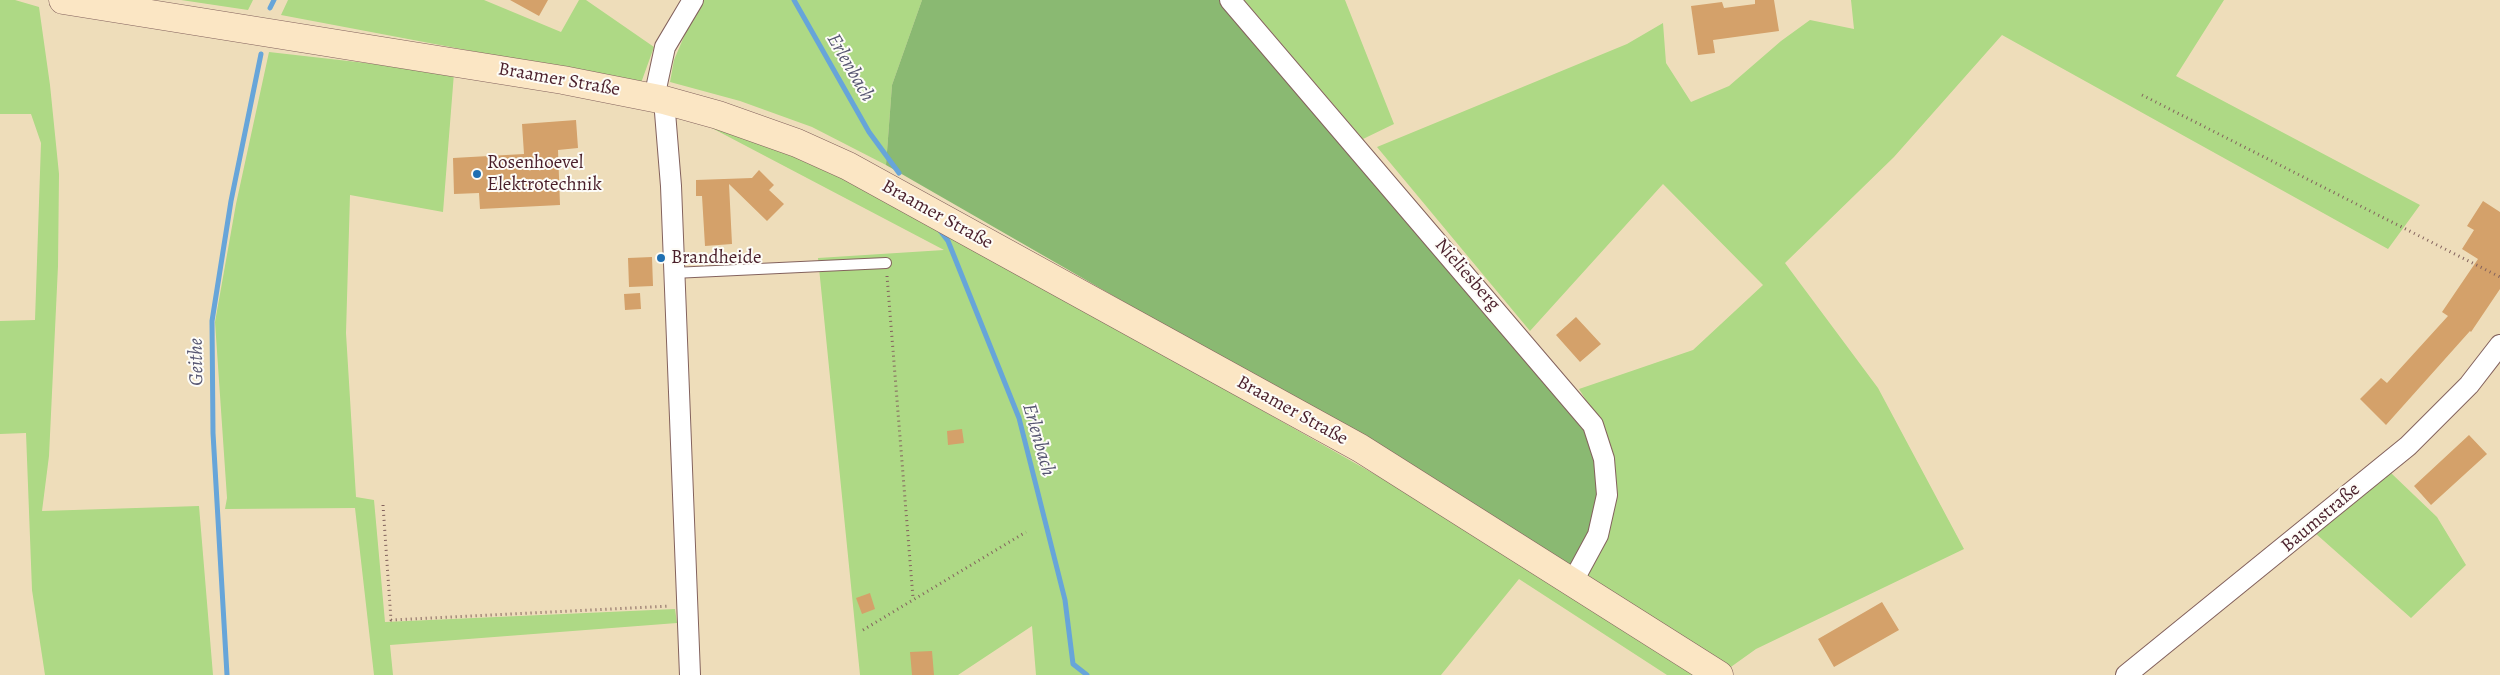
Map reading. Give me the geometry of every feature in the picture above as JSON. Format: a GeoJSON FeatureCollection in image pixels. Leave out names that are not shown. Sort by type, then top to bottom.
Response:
{"type":"FeatureCollection","features":[{"type":"Feature","properties":{"kind":"street","name":"Braamer Straße"},"geometry":{"type":"LineString","coordinates":[[63,0],[469,64],[659,99],[758,128],[848,166],[1360,448],[1719,675]]}},
{"type":"Feature","properties":{"kind":"street"},"geometry":{"type":"LineString","coordinates":[[690,675],[671,186],[659,99],[665,47],[693,0]]}},
{"type":"Feature","properties":{"kind":"street","name":"Nieliesberg"},"geometry":{"type":"LineString","coordinates":[[1230,0],[1593,425],[1604,458],[1607,495],[1598,535],[1572,583]]}},
{"type":"Feature","properties":{"kind":"street","name":"Baumstraße"},"geometry":{"type":"LineString","coordinates":[[2126,675],[2408,446],[2469,385],[2500,344]]}},
{"type":"Feature","properties":{"kind":"lane"},"geometry":{"type":"LineString","coordinates":[[673,273],[886,263]]}},
{"type":"Feature","properties":{"kind":"path"},"geometry":{"type":"LineString","coordinates":[[2142,95],[2500,277]]}},
{"type":"Feature","properties":{"kind":"path"},"geometry":{"type":"LineString","coordinates":[[886,263],[913,598]]}},
{"type":"Feature","properties":{"kind":"path"},"geometry":{"type":"LineString","coordinates":[[383,505],[391,620],[687,606]]}},
{"type":"Feature","properties":{"kind":"path"},"geometry":{"type":"LineString","coordinates":[[863,630],[913,598],[1026,532]]}},
{"type":"Feature","properties":{"kind":"green space"},"geometry":{"type":"Polygon","coordinates":[[[0,0],[15,0],[39,7],[50,85],[59,174],[58,266],[49,456],[42,511],[199,506],[213,675],[45,675],[32,590],[26,433],[0,434],[0,321],[35,320],[41,143],[31,114],[0,114],[0,0]]]}},
{"type":"Feature","properties":{"kind":"green space"},"geometry":{"type":"Polygon","coordinates":[[[181,0],[253,0],[248,10],[181,0]]]}},
{"type":"Feature","properties":{"kind":"green space"},"geometry":{"type":"Polygon","coordinates":[[[288,0],[484,0],[561,32],[579,0],[586,0],[654,47],[641,83],[281,15],[288,0]]]}},
{"type":"Feature","properties":{"kind":"green space"},"geometry":{"type":"Polygon","coordinates":[[[704,0],[922,0],[892,85],[886,165],[812,127],[740,101],[670,82],[674,60],[691,20],[704,0]]]}},
{"type":"Feature","properties":{"kind":"green space"},"geometry":{"type":"Polygon","coordinates":[[[922,0],[1242,0],[1588,427],[1599,459],[1599,493],[1591,531],[1572,569],[1364,440],[886,165],[892,85],[922,0]]]}},
{"type":"Feature","properties":{"kind":"green space"},"geometry":{"type":"Polygon","coordinates":[[[1244,0],[1345,0],[1394,124],[1363,139],[1244,0]]]}},
{"type":"Feature","properties":{"kind":"green space"},"geometry":{"type":"Polygon","coordinates":[[[1851,0],[2224,0],[2176,76],[2420,205],[2388,249],[2002,35],[1894,157],[1785,263],[1878,388],[1964,549],[1756,649],[1728,669],[1572,569],[1599,421],[1579,389],[1693,350],[1763,285],[1663,184],[1530,331],[1377,147],[1627,44],[1663,23],[1666,63],[1691,102],[1729,86],[1781,41],[1810,20],[1854,29],[1851,0]]]}},
{"type":"Feature","properties":{"kind":"green space"},"geometry":{"type":"Polygon","coordinates":[[[269,52],[454,73],[443,212],[350,195],[346,333],[356,497],[374,500],[385,622],[675,609],[677,623],[390,645],[393,675],[374,675],[355,508],[225,509],[227,498],[215,322],[236,204],[269,52]]]}},
{"type":"Feature","properties":{"kind":"green space"},"geometry":{"type":"Polygon","coordinates":[[[715,122],[854,179],[1413,496],[1705,675],[1667,675],[1519,579],[1441,675],[1036,675],[1032,626],[958,675],[860,675],[818,258],[944,250],[708,126],[715,122]]]}},
{"type":"Feature","properties":{"kind":"green space"},"geometry":{"type":"Polygon","coordinates":[[[2391,473],[2437,517],[2466,565],[2411,618],[2315,533],[2391,473]]]}},
{"type":"Feature","properties":{"kind":"building"},"geometry":{"type":"Polygon","coordinates":[[[510,0],[548,0],[539,16],[510,0]]]}},
{"type":"Feature","properties":{"kind":"building"},"geometry":{"type":"Polygon","coordinates":[[[1755,0],[1774,0],[1779,31],[1713,40],[1715,53],[1698,55],[1691,6],[1722,2],[1724,8],[1755,4],[1755,0]]]}},
{"type":"Feature","properties":{"kind":"building"},"geometry":{"type":"Polygon","coordinates":[[[576,120],[578,148],[558,150],[560,205],[480,209],[479,193],[454,194],[453,158],[524,154],[522,124],[576,120]]]}},
{"type":"Feature","properties":{"kind":"building"},"geometry":{"type":"Polygon","coordinates":[[[759,170],[774,185],[769,190],[784,204],[767,221],[729,184],[732,244],[705,246],[702,196],[696,196],[696,180],[752,178],[759,170]]]}},
{"type":"Feature","properties":{"kind":"building"},"geometry":{"type":"Polygon","coordinates":[[[2483,201],[2500,212],[2500,289],[2471,332],[2386,425],[2360,399],[2381,378],[2387,383],[2448,316],[2442,312],[2478,259],[2462,249],[2474,230],[2467,226],[2483,201]]]}},
{"type":"Feature","properties":{"kind":"building"},"geometry":{"type":"Polygon","coordinates":[[[652,257],[653,286],[629,287],[628,258],[652,257]]]}},
{"type":"Feature","properties":{"kind":"building"},"geometry":{"type":"Polygon","coordinates":[[[640,293],[641,309],[625,310],[624,294],[640,293]]]}},
{"type":"Feature","properties":{"kind":"building"},"geometry":{"type":"Polygon","coordinates":[[[1576,317],[1601,344],[1580,362],[1556,335],[1576,317]]]}},
{"type":"Feature","properties":{"kind":"building"},"geometry":{"type":"Polygon","coordinates":[[[962,429],[964,443],[948,445],[947,431],[962,429]]]}},
{"type":"Feature","properties":{"kind":"building"},"geometry":{"type":"Polygon","coordinates":[[[2469,435],[2487,454],[2431,505],[2414,486],[2469,435]]]}},
{"type":"Feature","properties":{"kind":"building"},"geometry":{"type":"Polygon","coordinates":[[[870,593],[875,609],[862,614],[856,598],[870,593]]]}},
{"type":"Feature","properties":{"kind":"building"},"geometry":{"type":"Polygon","coordinates":[[[1882,602],[1899,630],[1834,667],[1818,639],[1882,602]]]}},
{"type":"Feature","properties":{"kind":"building"},"geometry":{"type":"Polygon","coordinates":[[[932,651],[934,675],[912,675],[910,652],[932,651]]]}},
{"type":"Feature","properties":{"kind":"waterway","name":"Geithe"},"geometry":{"type":"LineString","coordinates":[[270,8],[274,0]]}},
{"type":"Feature","properties":{"kind":"waterway","name":"Erlenbach"},"geometry":{"type":"LineString","coordinates":[[794,0],[869,132],[899,173]]}},
{"type":"Feature","properties":{"kind":"waterway","name":"Geithe"},"geometry":{"type":"LineString","coordinates":[[227,675],[213,433],[212,321],[231,201],[261,54]]}},
{"type":"Feature","properties":{"kind":"waterway","name":"Erlenbach"},"geometry":{"type":"LineString","coordinates":[[938,228],[948,241],[1019,418],[1065,600],[1073,664],[1087,675]]}},
{"type":"Feature","properties":{"kind":"place","name":"Rosenhoevel Elektrotechnik"},"geometry":{"type":"Point","coordinates":[477,174]}},
{"type":"Feature","properties":{"kind":"place","name":"Brandheide"},"geometry":{"type":"Point","coordinates":[661,258]}}]}
